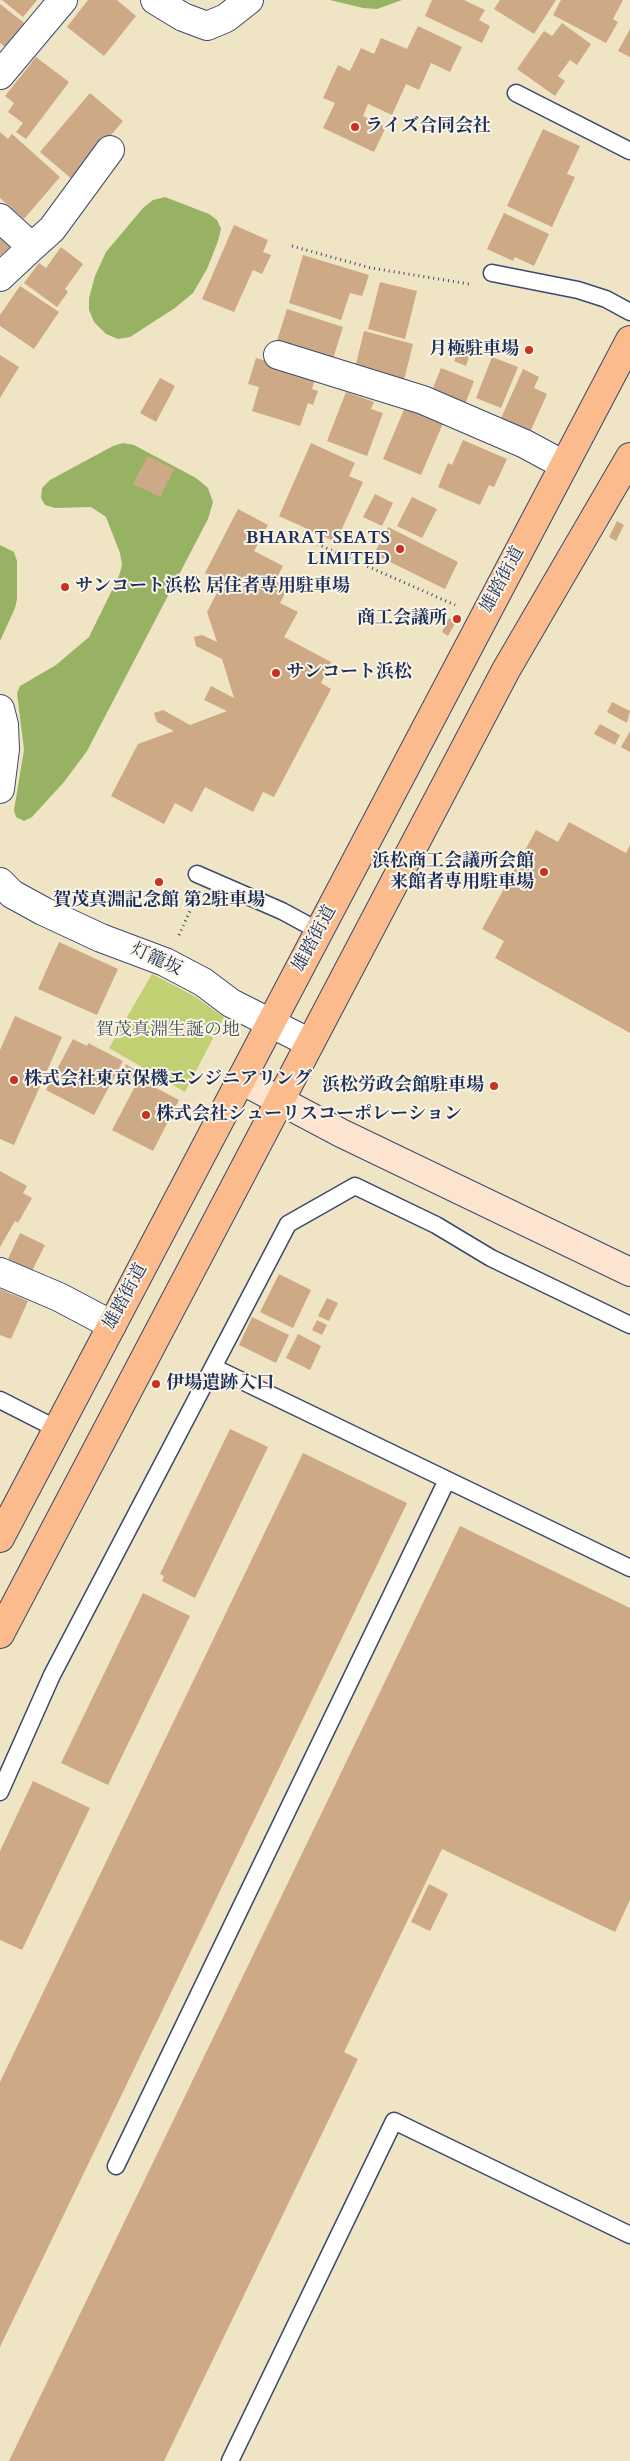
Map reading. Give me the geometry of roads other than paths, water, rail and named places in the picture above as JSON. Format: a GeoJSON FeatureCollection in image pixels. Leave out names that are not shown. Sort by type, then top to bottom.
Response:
{"type":"FeatureCollection","features":[{"type":"Feature","properties":{"kind":"main road","name":"雄踏街道"},"geometry":{"type":"LineString","coordinates":[[0,1538],[630,340]]}},
{"type":"Feature","properties":{"kind":"main road"},"geometry":{"type":"LineString","coordinates":[[0,1634],[506,670],[628,463]]}},
{"type":"Feature","properties":{"kind":"street"},"geometry":{"type":"LineString","coordinates":[[0,75],[63,0]]}},
{"type":"Feature","properties":{"kind":"street"},"geometry":{"type":"LineString","coordinates":[[155,0],[183,17],[207,26],[226,18],[249,0]]}},
{"type":"Feature","properties":{"kind":"street"},"geometry":{"type":"LineString","coordinates":[[0,277],[52,229],[110,150]]}},
{"type":"Feature","properties":{"kind":"street"},"geometry":{"type":"LineString","coordinates":[[0,218],[32,247]]}},
{"type":"Feature","properties":{"kind":"street"},"geometry":{"type":"LineString","coordinates":[[278,355],[423,400],[525,444],[564,464]]}},
{"type":"Feature","properties":{"kind":"street"},"geometry":{"type":"LineString","coordinates":[[0,709],[4,725],[5,749],[0,789]]}},
{"type":"Feature","properties":{"kind":"street","name":"灯籠坂"},"geometry":{"type":"LineString","coordinates":[[0,882],[12,894],[43,911],[101,938],[165,962],[202,982],[231,1003],[310,1043]]}},
{"type":"Feature","properties":{"kind":"street"},"geometry":{"type":"LineString","coordinates":[[241,1080],[350,1138],[630,1272]]}},
{"type":"Feature","properties":{"kind":"street"},"geometry":{"type":"LineString","coordinates":[[0,1272],[59,1297],[112,1325]]}},
{"type":"Feature","properties":{"kind":"lane"},"geometry":{"type":"LineString","coordinates":[[516,93],[630,151]]}},
{"type":"Feature","properties":{"kind":"lane"},"geometry":{"type":"LineString","coordinates":[[492,273],[587,293],[606,299],[630,312]]}},
{"type":"Feature","properties":{"kind":"lane"},"geometry":{"type":"LineString","coordinates":[[197,874],[282,911],[320,930]]}},
{"type":"Feature","properties":{"kind":"lane"},"geometry":{"type":"LineString","coordinates":[[0,1792],[52,1675],[288,1224],[355,1186],[436,1225],[491,1258],[630,1325]]}},
{"type":"Feature","properties":{"kind":"lane"},"geometry":{"type":"LineString","coordinates":[[213,1367],[630,1568]]}},
{"type":"Feature","properties":{"kind":"lane"},"geometry":{"type":"LineString","coordinates":[[0,1400],[57,1429]]}},
{"type":"Feature","properties":{"kind":"lane"},"geometry":{"type":"LineString","coordinates":[[116,2166],[447,1480]]}},
{"type":"Feature","properties":{"kind":"lane"},"geometry":{"type":"LineString","coordinates":[[230,2461],[394,2121],[630,2235]]}},
{"type":"Feature","properties":{"kind":"place","name":"ライズ合同会社"},"geometry":{"type":"Point","coordinates":[355,127]}},
{"type":"Feature","properties":{"kind":"place","name":"月極駐車場"},"geometry":{"type":"Point","coordinates":[529,350]}},
{"type":"Feature","properties":{"kind":"place","name":"BHARAT SEATS LIMITED"},"geometry":{"type":"Point","coordinates":[400,549]}},
{"type":"Feature","properties":{"kind":"place","name":"サンコート浜松 居住者専用駐車場"},"geometry":{"type":"Point","coordinates":[65,587]}},
{"type":"Feature","properties":{"kind":"place","name":"商工会議所"},"geometry":{"type":"Point","coordinates":[457,619]}},
{"type":"Feature","properties":{"kind":"place","name":"サンコート浜松"},"geometry":{"type":"Point","coordinates":[276,673]}},
{"type":"Feature","properties":{"kind":"place","name":"浜松商工会議所会館 来館者専用駐車場"},"geometry":{"type":"Point","coordinates":[544,872]}},
{"type":"Feature","properties":{"kind":"place","name":"賀茂真淵記念館 第2駐車場"},"geometry":{"type":"Point","coordinates":[159,882]}},
{"type":"Feature","properties":{"kind":"place","name":"株式会社東京保機エンジニアリング"},"geometry":{"type":"Point","coordinates":[14,1080]}},
{"type":"Feature","properties":{"kind":"place","name":"浜松労政会館駐車場"},"geometry":{"type":"Point","coordinates":[494,1086]}},
{"type":"Feature","properties":{"kind":"place","name":"株式会社シューリスコーポレーション"},"geometry":{"type":"Point","coordinates":[146,1115]}},
{"type":"Feature","properties":{"kind":"place","name":"伊場遺跡入口"},"geometry":{"type":"Point","coordinates":[156,1384]}},
{"type":"Feature","properties":{"kind":"park label","name":"賀茂真淵生誕の地"},"geometry":{"type":"Point","coordinates":[168,1031]}}]}
